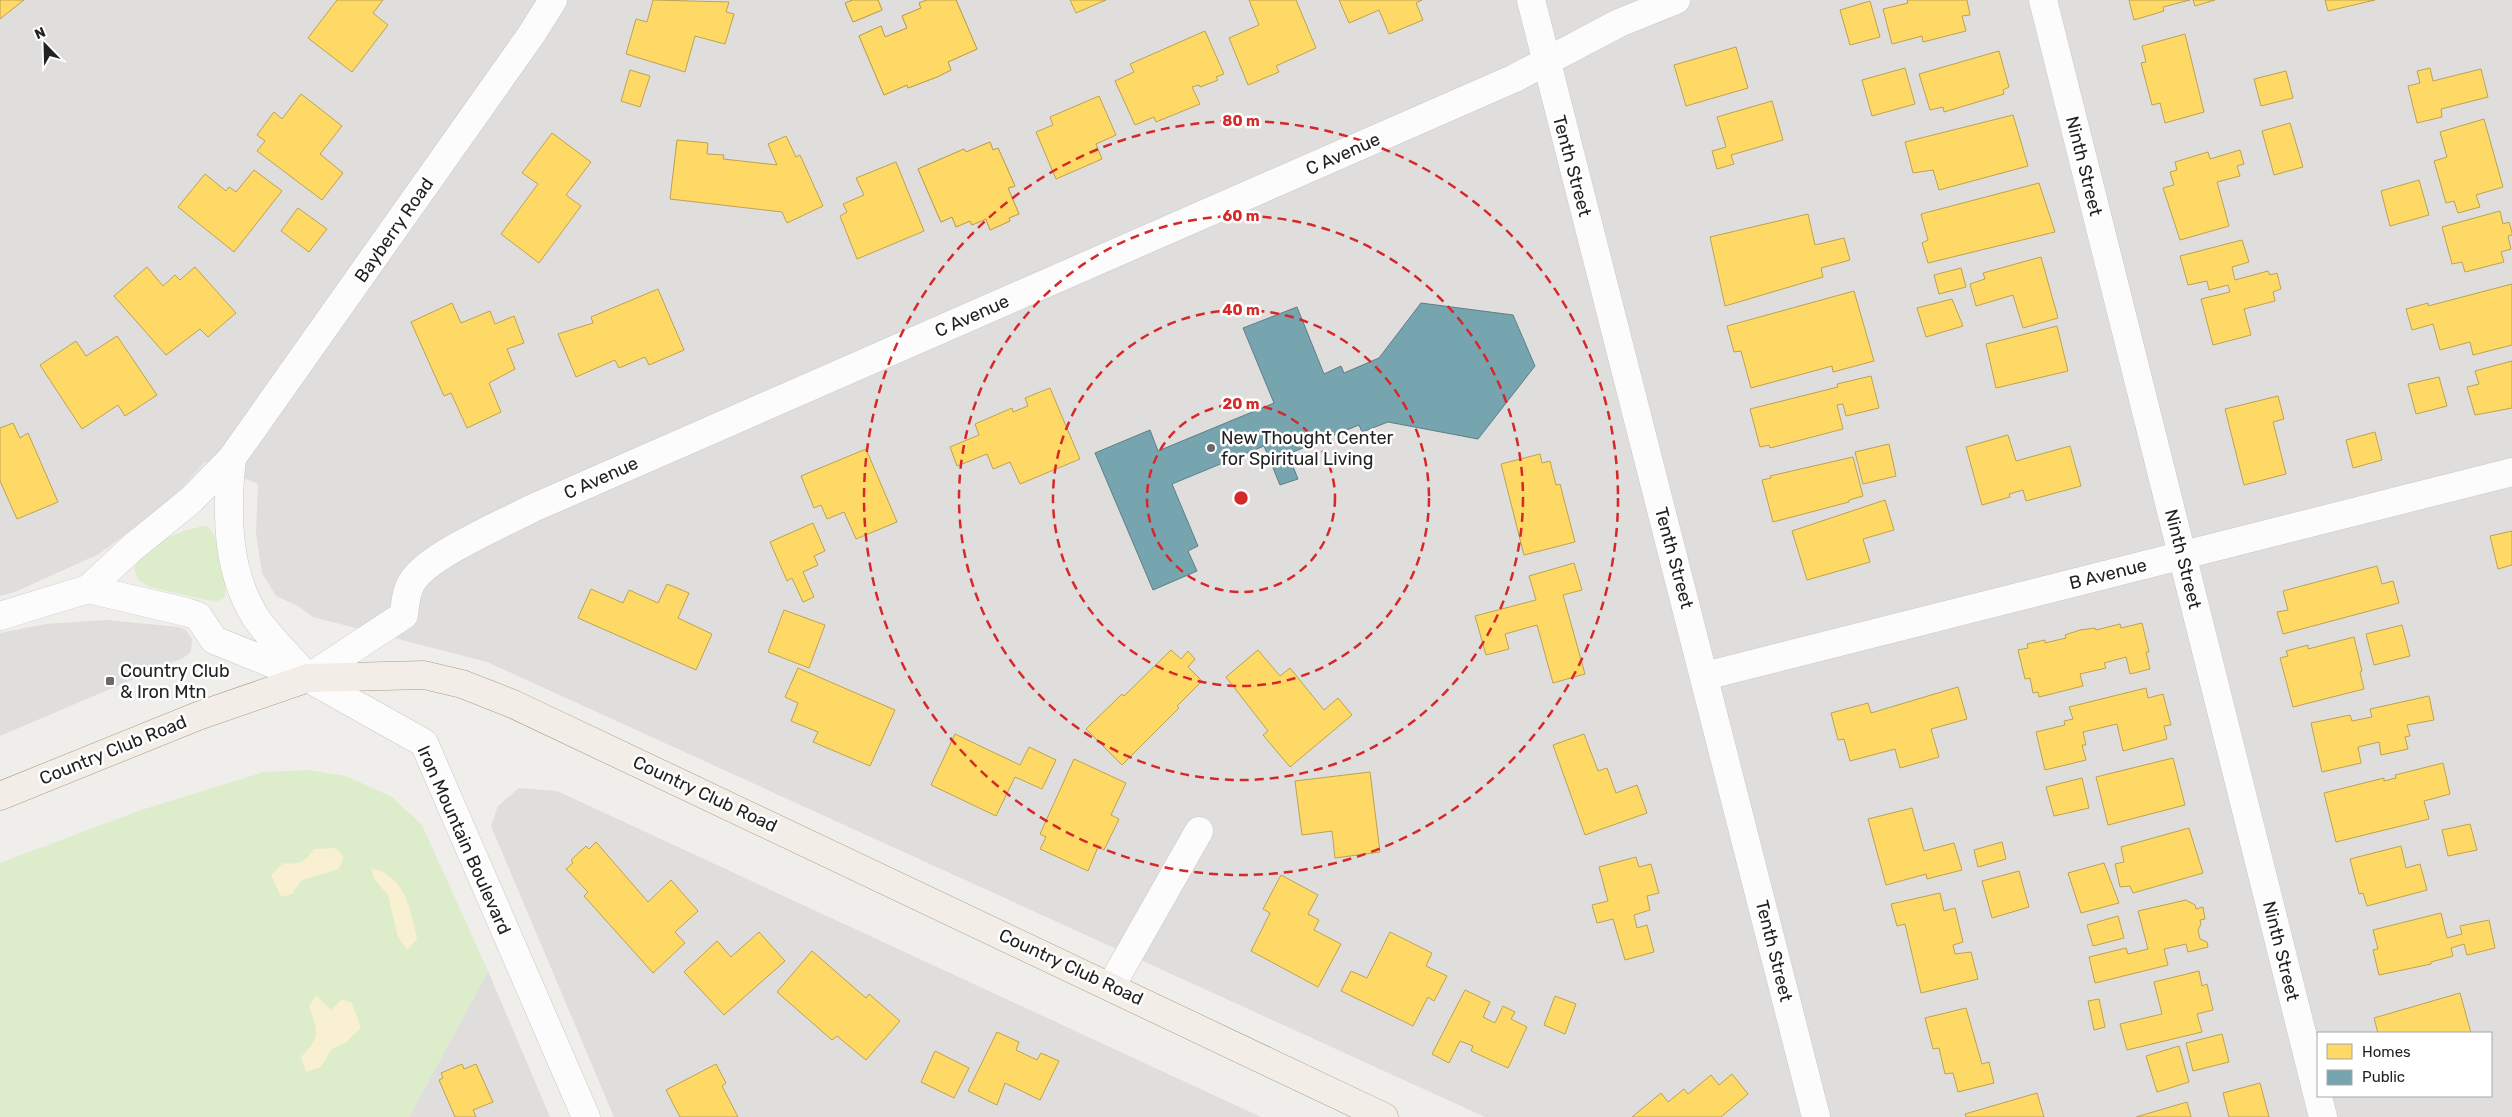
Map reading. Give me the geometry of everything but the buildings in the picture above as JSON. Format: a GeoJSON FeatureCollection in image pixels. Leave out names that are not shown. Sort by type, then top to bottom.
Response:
{"type":"FeatureCollection","features":[{"type":"Feature","properties":{"kind":"main road","name":"Country Club Road"},"geometry":{"type":"LineString","coordinates":[[0,796],[212,710],[308,678],[424,675],[462,684],[513,704],[1384,1117]]}},
{"type":"Feature","properties":{"kind":"street","name":"Tenth Street"},"geometry":{"type":"LineString","coordinates":[[1531,0],[1545,61],[1816,1117]]}},
{"type":"Feature","properties":{"kind":"street","name":"C Avenue"},"geometry":{"type":"LineString","coordinates":[[308,678],[404,615],[405,600],[412,581],[428,566],[448,553],[533,508],[1506,82],[1619,23],[1676,0]]}},
{"type":"Feature","properties":{"kind":"street","name":"Ninth Street"},"geometry":{"type":"LineString","coordinates":[[2043,0],[2317,1093]]}},
{"type":"Feature","properties":{"kind":"street","name":"Bayberry Road"},"geometry":{"type":"LineString","coordinates":[[88,590],[133,547],[191,500],[232,458],[531,36],[551,1]]}},
{"type":"Feature","properties":{"kind":"street","name":"Bayberry Road"},"geometry":{"type":"LineString","coordinates":[[232,458],[229,487],[229,522],[235,568],[256,618],[308,678]]}},
{"type":"Feature","properties":{"kind":"street","name":"B Avenue"},"geometry":{"type":"LineString","coordinates":[[1704,676],[2512,472]]}},
{"type":"Feature","properties":{"kind":"street","name":"Iron Mountain Boulevard"},"geometry":{"type":"LineString","coordinates":[[0,616],[88,590],[186,612],[198,616],[214,640],[308,678],[424,743],[586,1117]]}},
{"type":"Feature","properties":{"kind":"street"},"geometry":{"type":"LineString","coordinates":[[1111,986],[1199,831]]}},
{"type":"Feature","properties":{"kind":"street","name":"Ninth Street"},"geometry":{"type":"LineString","coordinates":[[2318,1097],[2323,1117]]}},
{"type":"Feature","properties":{"kind":"shaded area"},"geometry":{"type":"Polygon","coordinates":[[[0,0],[2512,0],[2512,1117],[1485,1117],[487,662],[313,617],[298,606],[276,596],[262,573],[256,533],[258,484],[205,462],[170,501],[99,554],[15,592],[0,596],[0,0]]]}},
{"type":"Feature","properties":{"kind":"shaded area"},"geometry":{"type":"Polygon","coordinates":[[[106,620],[179,627],[186,630],[192,639],[191,652],[183,658],[0,736],[0,633],[46,624],[106,620]]]}},
{"type":"Feature","properties":{"kind":"shaded area"},"geometry":{"type":"Polygon","coordinates":[[[519,788],[557,791],[1261,1117],[614,1117],[491,826],[498,806],[519,788]]]}},
{"type":"Feature","properties":{"kind":"shaded area"},"geometry":{"type":"Polygon","coordinates":[[[488,971],[550,1117],[409,1117],[488,971]]]}},
{"type":"Feature","properties":{"kind":"green space"},"geometry":{"type":"Polygon","coordinates":[[[207,526],[213,533],[221,550],[225,569],[225,597],[216,602],[149,587],[139,580],[134,569],[139,560],[155,545],[176,534],[197,527],[207,526]]]}},
{"type":"Feature","properties":{"kind":"green space"},"geometry":{"type":"Polygon","coordinates":[[[308,770],[346,776],[392,797],[422,825],[488,971],[409,1117],[0,1117],[0,863],[141,810],[264,772],[308,770]]]}},
{"type":"Feature","properties":{"kind":"sand"},"geometry":{"type":"Polygon","coordinates":[[[336,848],[344,857],[339,869],[302,880],[292,894],[281,897],[271,875],[283,863],[293,864],[301,862],[314,849],[336,848]]]}},
{"type":"Feature","properties":{"kind":"sand"},"geometry":{"type":"Polygon","coordinates":[[[371,868],[392,878],[399,886],[409,906],[417,939],[407,950],[398,937],[388,895],[374,879],[371,868]]]}},
{"type":"Feature","properties":{"kind":"sand"},"geometry":{"type":"Polygon","coordinates":[[[316,995],[331,1010],[342,999],[352,1003],[361,1028],[346,1042],[331,1050],[321,1067],[306,1072],[301,1057],[315,1038],[316,1028],[309,1006],[316,995]]]}},
{"type":"Feature","properties":{"kind":"place","name":"New Thought Center for Spiritual Living"},"geometry":{"type":"Point","coordinates":[1211,448]}},
{"type":"Feature","properties":{"kind":"place","name":"Country Club & Iron Mtn"},"geometry":{"type":"Point","coordinates":[110,681]}}]}
